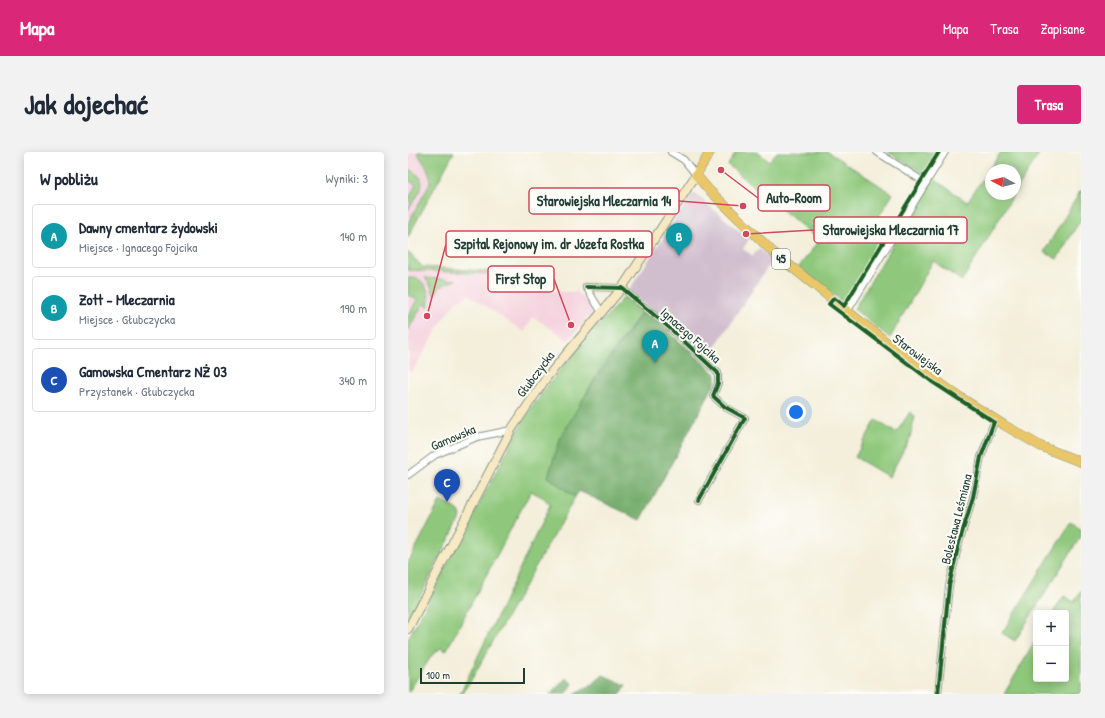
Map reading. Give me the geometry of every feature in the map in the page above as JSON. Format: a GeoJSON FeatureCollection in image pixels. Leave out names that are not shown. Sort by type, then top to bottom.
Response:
{"type":"FeatureCollection","features":[{"type":"Feature","properties":{"kind":"main road","name":"Głubczycka"},"geometry":{"type":"LineString","coordinates":[[408,629],[511,430],[547,376],[622,288],[710,152]]}},
{"type":"Feature","properties":{"kind":"main road","name":"Starowiejska"},"geometry":{"type":"LineString","coordinates":[[696,175],[708,189],[765,245],[914,364],[975,407],[1040,446],[1081,462]]}},
{"type":"Feature","properties":{"kind":"street"},"geometry":{"type":"LineString","coordinates":[[671,152],[684,160],[696,175]]}},
{"type":"Feature","properties":{"kind":"street"},"geometry":{"type":"LineString","coordinates":[[877,152],[926,183]]}},
{"type":"Feature","properties":{"kind":"street"},"geometry":{"type":"LineString","coordinates":[[847,312],[945,152]]}},
{"type":"Feature","properties":{"kind":"street"},"geometry":{"type":"LineString","coordinates":[[602,313],[586,287],[622,288]]}},
{"type":"Feature","properties":{"kind":"street","name":"Ignacego Fojcika"},"geometry":{"type":"LineString","coordinates":[[622,288],[672,330],[718,373],[718,383],[713,396],[725,407],[745,418],[699,500]]}},
{"type":"Feature","properties":{"kind":"street","name":"Bolesława Leśmiana"},"geometry":{"type":"LineString","coordinates":[[938,694],[949,586],[959,543],[973,496],[981,457],[994,422]]}},
{"type":"Feature","properties":{"kind":"street","name":"Gamowska"},"geometry":{"type":"LineString","coordinates":[[408,475],[435,455],[477,437],[511,430]]}},
{"type":"Feature","properties":{"kind":"shaded area"},"geometry":{"type":"Polygon","coordinates":[[[408,152],[454,152],[408,230],[408,152]]]}},
{"type":"Feature","properties":{"kind":"shaded area"},"geometry":{"type":"Polygon","coordinates":[[[695,194],[749,239],[743,249],[753,256],[759,248],[773,259],[707,359],[629,290],[691,195],[695,194]]]}},
{"type":"Feature","properties":{"kind":"shaded area"},"geometry":{"type":"Polygon","coordinates":[[[408,257],[418,270],[488,274],[510,290],[577,292],[595,310],[568,341],[533,317],[524,332],[469,295],[456,301],[444,318],[412,372],[408,370],[408,257]]]}},
{"type":"Feature","properties":{"kind":"green space"},"geometry":{"type":"Polygon","coordinates":[[[417,152],[454,152],[408,237],[408,223],[430,184],[428,170],[417,152]]]}},
{"type":"Feature","properties":{"kind":"green space"},"geometry":{"type":"Polygon","coordinates":[[[736,152],[757,152],[769,161],[777,152],[828,152],[893,194],[871,229],[884,239],[844,303],[799,267],[819,240],[728,165],[736,152]]]}},
{"type":"Feature","properties":{"kind":"green space"},"geometry":{"type":"Polygon","coordinates":[[[888,152],[938,152],[924,174],[888,152]]]}},
{"type":"Feature","properties":{"kind":"green space"},"geometry":{"type":"Polygon","coordinates":[[[1001,152],[1040,152],[1021,183],[1021,164],[993,164],[1001,152]]]}},
{"type":"Feature","properties":{"kind":"green space"},"geometry":{"type":"Polygon","coordinates":[[[408,169],[419,176],[422,184],[419,193],[408,210],[411,203],[408,200],[416,185],[408,180],[408,169]]]}},
{"type":"Feature","properties":{"kind":"green space"},"geometry":{"type":"Polygon","coordinates":[[[985,176],[985,200],[1010,200],[962,281],[933,261],[890,338],[854,309],[933,178],[967,202],[985,176]]]}},
{"type":"Feature","properties":{"kind":"green space"},"geometry":{"type":"Polygon","coordinates":[[[1081,190],[1081,219],[1057,259],[1044,252],[1081,190]]]}},
{"type":"Feature","properties":{"kind":"green space"},"geometry":{"type":"Polygon","coordinates":[[[408,252],[423,267],[487,271],[488,274],[408,270],[408,252]]]}},
{"type":"Feature","properties":{"kind":"green space"},"geometry":{"type":"Polygon","coordinates":[[[408,278],[417,279],[424,284],[428,291],[429,303],[428,307],[423,304],[408,330],[408,316],[417,300],[408,295],[408,278]]]}},
{"type":"Feature","properties":{"kind":"green space"},"geometry":{"type":"Polygon","coordinates":[[[425,278],[456,280],[443,286],[434,296],[432,288],[425,278]]]}},
{"type":"Feature","properties":{"kind":"green space"},"geometry":{"type":"Polygon","coordinates":[[[624,297],[643,310],[598,373],[560,439],[548,477],[575,497],[470,682],[461,694],[550,505],[544,498],[531,491],[446,651],[441,648],[432,655],[408,693],[408,639],[523,421],[558,372],[624,297]]]}},
{"type":"Feature","properties":{"kind":"green space"},"geometry":{"type":"Polygon","coordinates":[[[644,310],[716,374],[716,381],[641,520],[579,491],[575,497],[548,477],[560,439],[580,404],[644,310]]]}},
{"type":"Feature","properties":{"kind":"green space"},"geometry":{"type":"Polygon","coordinates":[[[910,412],[915,416],[910,438],[889,477],[855,457],[876,420],[896,433],[910,412]]]}},
{"type":"Feature","properties":{"kind":"green space"},"geometry":{"type":"Polygon","coordinates":[[[440,501],[458,510],[461,516],[408,620],[408,563],[440,501]]]}},
{"type":"Feature","properties":{"kind":"green space"},"geometry":{"type":"Polygon","coordinates":[[[1071,522],[1081,529],[1081,536],[1034,610],[1033,610],[1015,641],[1002,633],[1071,522]]]}},
{"type":"Feature","properties":{"kind":"green space"},"geometry":{"type":"Polygon","coordinates":[[[1081,590],[1081,694],[1004,694],[1033,645],[1033,682],[1069,682],[1069,610],[1055,610],[1064,596],[1074,602],[1081,590]]]}},
{"type":"Feature","properties":{"kind":"green space"},"geometry":{"type":"Polygon","coordinates":[[[603,675],[626,685],[621,694],[574,694],[594,683],[603,675]]]}},
{"type":"Feature","properties":{"kind":"green space"},"geometry":{"type":"Polygon","coordinates":[[[566,678],[573,684],[565,694],[550,694],[566,678]]]}},
{"type":"Feature","properties":{"kind":"cycle path"},"geometry":{"type":"LineString","coordinates":[[938,694],[949,586],[959,543],[973,497],[981,457],[994,422],[931,381],[829,304],[834,298],[844,306],[939,152]]}},
{"type":"Feature","properties":{"kind":"cycle path"},"geometry":{"type":"LineString","coordinates":[[586,287],[622,288],[672,330],[718,373],[718,383],[713,396],[725,407],[745,418],[699,500]]}},
{"type":"Feature","properties":{"kind":"place","name":"Auto-Room"},"geometry":{"type":"Point","coordinates":[721,170]}},
{"type":"Feature","properties":{"kind":"place","name":"Starowiejska Mleczarnia 14"},"geometry":{"type":"Point","coordinates":[743,206]}},
{"type":"Feature","properties":{"kind":"place","name":"Starowiejska Mleczarnia 17"},"geometry":{"type":"Point","coordinates":[746,234]}},
{"type":"Feature","properties":{"kind":"place","name":"Zott - Mleczarnia"},"geometry":{"type":"Point","coordinates":[679,256]}},
{"type":"Feature","properties":{"kind":"place","name":"Szpital Rejonowy im. dr Józefa Rostka"},"geometry":{"type":"Point","coordinates":[427,316]}},
{"type":"Feature","properties":{"kind":"place","name":"First Stop"},"geometry":{"type":"Point","coordinates":[571,325]}},
{"type":"Feature","properties":{"kind":"place","name":"Dawny cmentarz żydowski"},"geometry":{"type":"Point","coordinates":[655,363]}},
{"type":"Feature","properties":{"kind":"place","name":"Gamowska Cmentarz NŻ 03"},"geometry":{"type":"Point","coordinates":[447,502]}}]}
